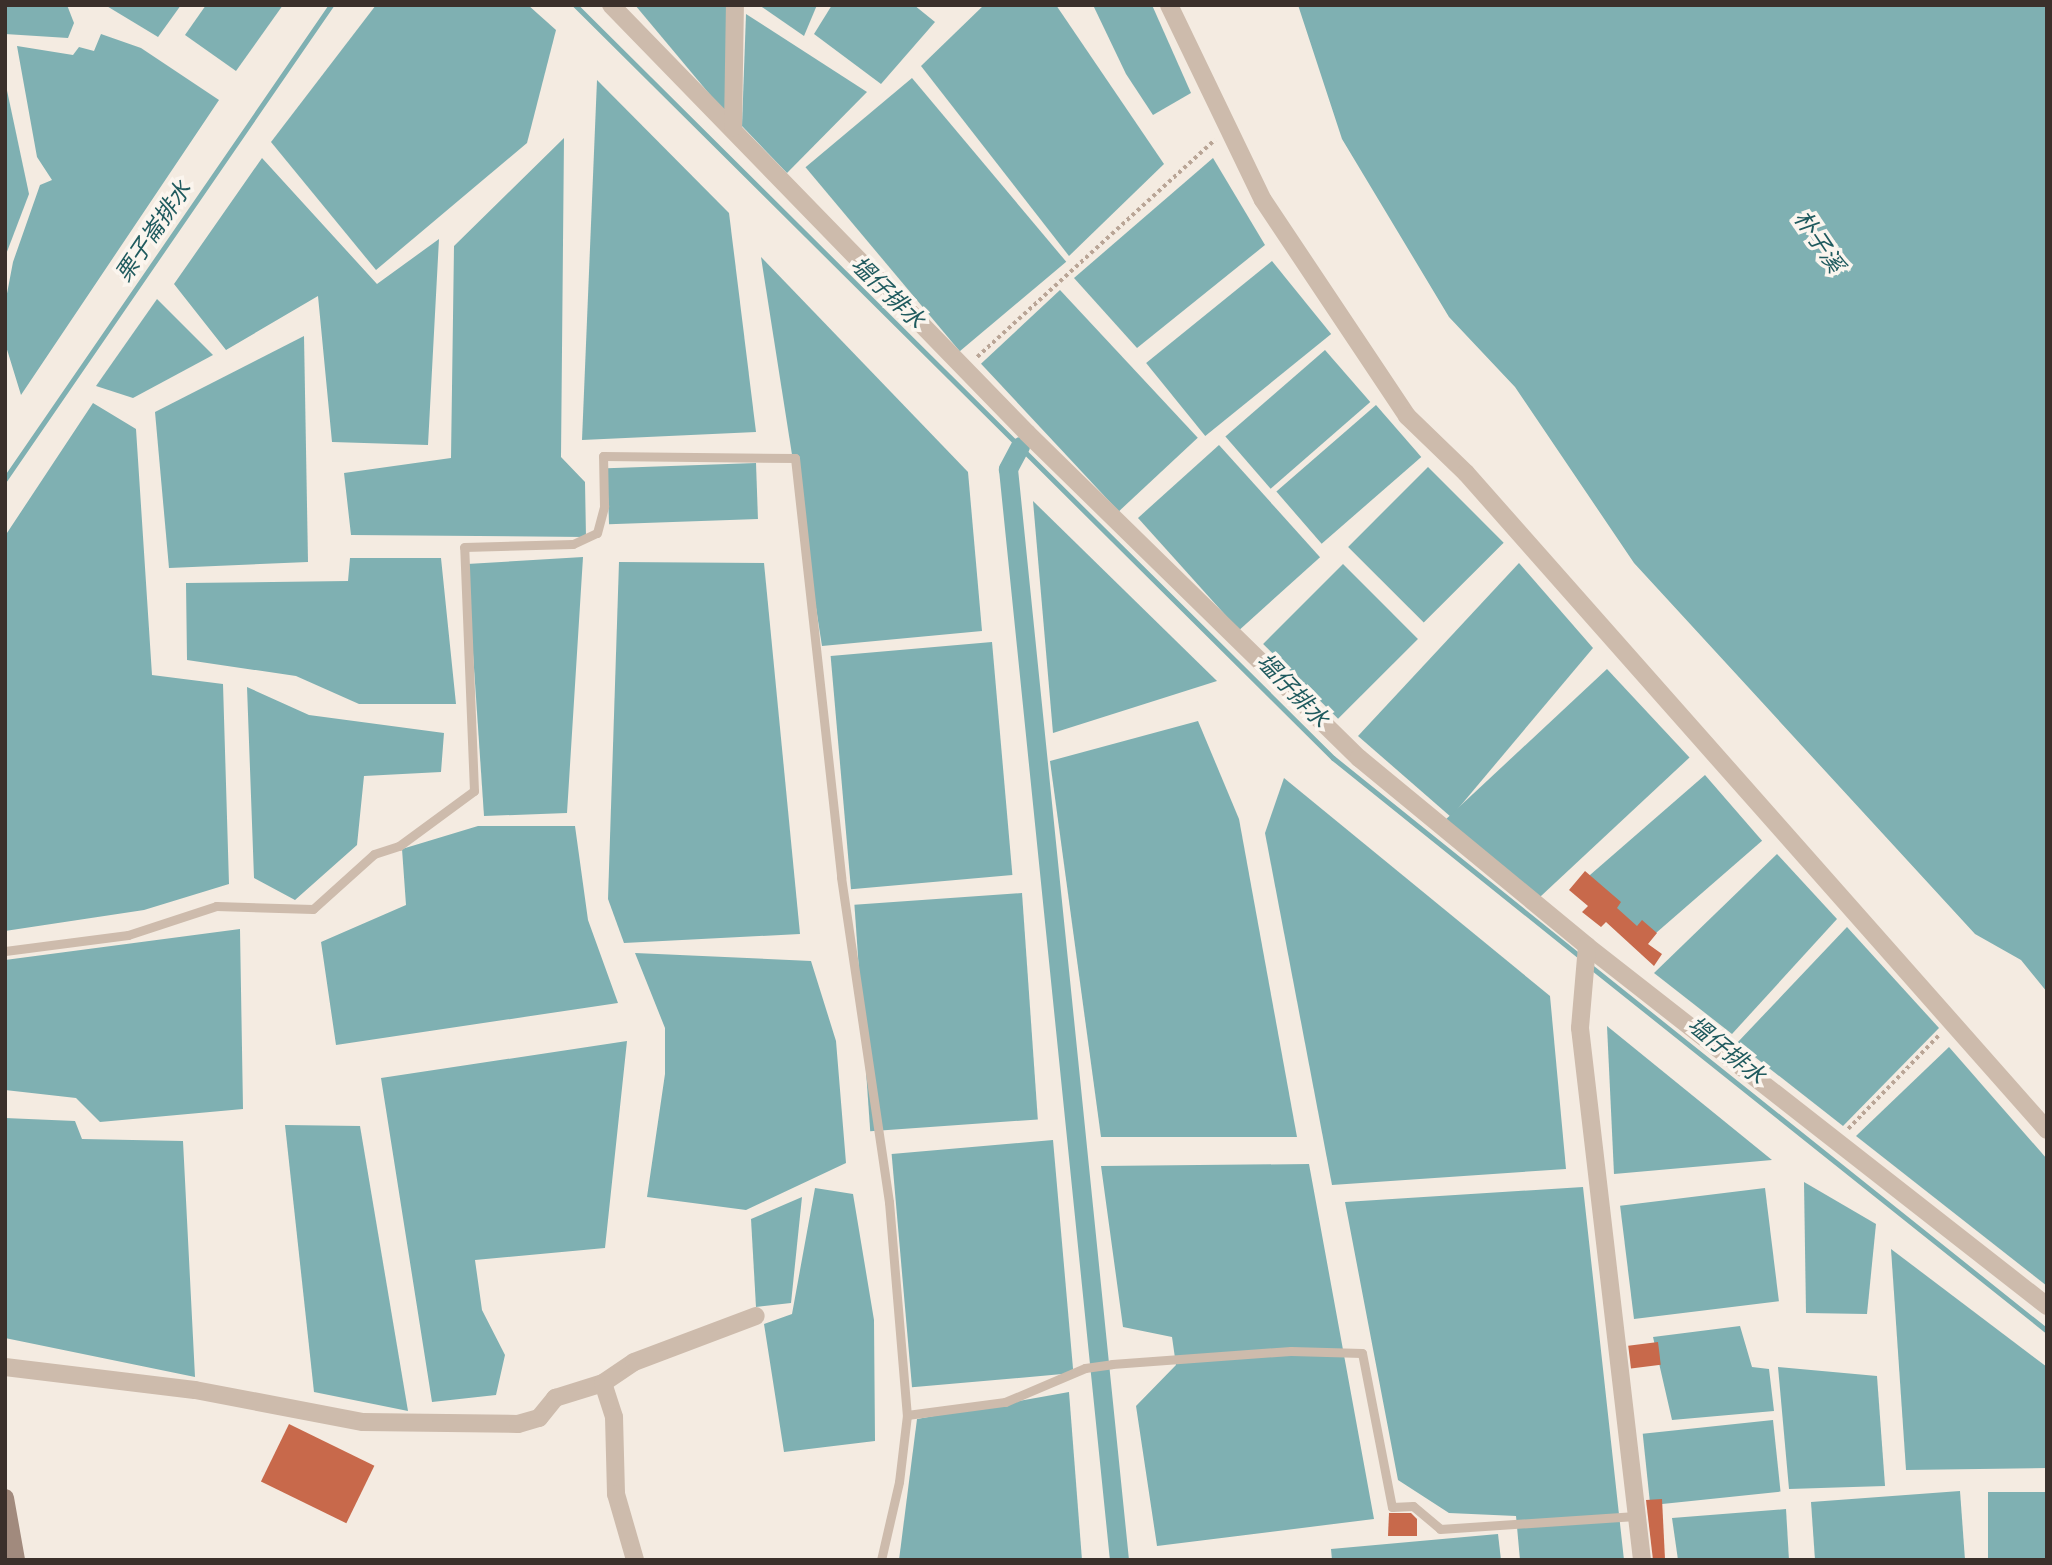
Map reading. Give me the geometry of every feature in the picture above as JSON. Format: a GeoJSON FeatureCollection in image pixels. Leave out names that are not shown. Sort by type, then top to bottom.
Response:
{"type":"FeatureCollection","features":[{"type":"Feature","properties":{"kind":"main road"},"geometry":{"type":"LineString","coordinates":[[5,1498],[16,1560]]}},
{"type":"Feature","properties":{"kind":"street"},"geometry":{"type":"LineString","coordinates":[[611,5],[964,368],[1324,726],[1587,946],[2047,1306]]}},
{"type":"Feature","properties":{"kind":"street"},"geometry":{"type":"LineString","coordinates":[[733,128],[735,5]]}},
{"type":"Feature","properties":{"kind":"street"},"geometry":{"type":"LineString","coordinates":[[1169,5],[1263,200],[1407,415],[1466,473],[2047,1130]]}},
{"type":"Feature","properties":{"kind":"street"},"geometry":{"type":"LineString","coordinates":[[1587,946],[1580,1028],[1642,1560]]}},
{"type":"Feature","properties":{"kind":"street"},"geometry":{"type":"LineString","coordinates":[[5,1367],[195,1391],[363,1422],[518,1424],[538,1418],[555,1398],[603,1383],[635,1362],[756,1317]]}},
{"type":"Feature","properties":{"kind":"street"},"geometry":{"type":"LineString","coordinates":[[603,1383],[614,1417],[616,1494],[635,1560]]}},
{"type":"Feature","properties":{"kind":"lane"},"geometry":{"type":"LineString","coordinates":[[5,951],[128,935],[216,906],[313,909],[374,854],[399,846],[474,791],[464,547],[573,544],[597,533],[604,506],[603,456],[795,458],[841,877],[889,1202],[907,1415],[900,1482],[881,1560]]}},
{"type":"Feature","properties":{"kind":"lane"},"geometry":{"type":"LineString","coordinates":[[907,1415],[1005,1402],[1085,1368],[1112,1364],[1291,1351],[1362,1353],[1392,1507],[1413,1506],[1440,1529],[1636,1516]]}},
{"type":"Feature","properties":{"kind":"path"},"geometry":{"type":"LineString","coordinates":[[964,368],[1227,130]]}},
{"type":"Feature","properties":{"kind":"path"},"geometry":{"type":"LineString","coordinates":[[1836,1142],[1951,1022]]}},
{"type":"Feature","properties":{"kind":"water"},"geometry":{"type":"Polygon","coordinates":[[[5,5],[67,5],[74,23],[68,38],[5,34],[5,5]]]}},
{"type":"Feature","properties":{"kind":"water"},"geometry":{"type":"Polygon","coordinates":[[[105,5],[181,5],[158,37],[105,5]]]}},
{"type":"Feature","properties":{"kind":"water"},"geometry":{"type":"Polygon","coordinates":[[[206,5],[283,5],[236,71],[185,35],[206,5]]]}},
{"type":"Feature","properties":{"kind":"water"},"geometry":{"type":"Polygon","coordinates":[[[376,5],[528,5],[556,30],[527,143],[376,270],[271,142],[376,5]]]}},
{"type":"Feature","properties":{"kind":"water"},"geometry":{"type":"Polygon","coordinates":[[[635,5],[727,5],[727,109],[722,109],[635,5]]]}},
{"type":"Feature","properties":{"kind":"water"},"geometry":{"type":"Polygon","coordinates":[[[759,5],[817,5],[804,36],[759,5]]]}},
{"type":"Feature","properties":{"kind":"water"},"geometry":{"type":"Polygon","coordinates":[[[832,5],[914,5],[935,22],[881,84],[814,34],[832,5]]]}},
{"type":"Feature","properties":{"kind":"water"},"geometry":{"type":"Polygon","coordinates":[[[984,5],[1056,5],[1164,164],[1069,256],[921,66],[984,5]]]}},
{"type":"Feature","properties":{"kind":"water"},"geometry":{"type":"Polygon","coordinates":[[[1093,5],[1152,5],[1191,93],[1153,115],[1126,74],[1093,5]]]}},
{"type":"Feature","properties":{"kind":"water","name":"朴子溪"},"geometry":{"type":"Polygon","coordinates":[[[1298,5],[2047,5],[2047,992],[2021,960],[1975,934],[1634,563],[1515,387],[1449,317],[1342,139],[1298,5]]]}},
{"type":"Feature","properties":{"kind":"water"},"geometry":{"type":"Polygon","coordinates":[[[746,14],[867,92],[787,173],[742,126],[746,14]]]}},
{"type":"Feature","properties":{"kind":"water"},"geometry":{"type":"Polygon","coordinates":[[[101,34],[141,48],[219,100],[21,395],[5,343],[5,304],[13,262],[40,185],[52,180],[37,157],[17,46],[73,55],[79,47],[94,51],[101,34]]]}},
{"type":"Feature","properties":{"kind":"water"},"geometry":{"type":"Polygon","coordinates":[[[912,78],[1066,262],[960,351],[806,167],[912,78]]]}},
{"type":"Feature","properties":{"kind":"water"},"geometry":{"type":"Polygon","coordinates":[[[597,80],[729,213],[756,432],[582,440],[597,80]]]}},
{"type":"Feature","properties":{"kind":"water"},"geometry":{"type":"Polygon","coordinates":[[[5,81],[29,194],[5,257],[5,81]]]}},
{"type":"Feature","properties":{"kind":"water"},"geometry":{"type":"Polygon","coordinates":[[[564,138],[561,457],[585,482],[586,537],[351,535],[344,473],[451,458],[454,246],[564,138]]]}},
{"type":"Feature","properties":{"kind":"water"},"geometry":{"type":"Polygon","coordinates":[[[262,158],[377,284],[439,239],[428,445],[332,442],[318,296],[226,350],[174,284],[262,158]]]}},
{"type":"Feature","properties":{"kind":"water"},"geometry":{"type":"Polygon","coordinates":[[[1213,158],[1265,245],[1137,348],[1074,278],[1213,158]]]}},
{"type":"Feature","properties":{"kind":"water"},"geometry":{"type":"Polygon","coordinates":[[[761,257],[968,472],[982,631],[822,646],[761,257]]]}},
{"type":"Feature","properties":{"kind":"water"},"geometry":{"type":"Polygon","coordinates":[[[1272,261],[1331,334],[1205,436],[1146,363],[1272,261]]]}},
{"type":"Feature","properties":{"kind":"water"},"geometry":{"type":"Polygon","coordinates":[[[1060,290],[1198,438],[1119,511],[981,364],[1060,290]]]}},
{"type":"Feature","properties":{"kind":"water"},"geometry":{"type":"Polygon","coordinates":[[[157,299],[213,355],[133,398],[96,386],[157,299]]]}},
{"type":"Feature","properties":{"kind":"water"},"geometry":{"type":"Polygon","coordinates":[[[304,336],[308,562],[169,568],[155,412],[304,336]]]}},
{"type":"Feature","properties":{"kind":"water"},"geometry":{"type":"Polygon","coordinates":[[[1325,350],[1370,402],[1271,489],[1225,437],[1325,350]]]}},
{"type":"Feature","properties":{"kind":"water"},"geometry":{"type":"Polygon","coordinates":[[[93,403],[136,429],[152,675],[223,684],[229,884],[144,910],[5,931],[5,536],[93,403]]]}},
{"type":"Feature","properties":{"kind":"water"},"geometry":{"type":"Polygon","coordinates":[[[1376,405],[1421,457],[1322,544],[1276,492],[1376,405]]]}},
{"type":"Feature","properties":{"kind":"water"},"geometry":{"type":"Polygon","coordinates":[[[1219,445],[1320,557],[1239,630],[1138,518],[1219,445]]]}},
{"type":"Feature","properties":{"kind":"water"},"geometry":{"type":"Polygon","coordinates":[[[756,463],[758,519],[609,524],[607,468],[756,463]]]}},
{"type":"Feature","properties":{"kind":"water"},"geometry":{"type":"Polygon","coordinates":[[[1428,467],[1504,543],[1424,623],[1348,547],[1428,467]]]}},
{"type":"Feature","properties":{"kind":"water"},"geometry":{"type":"Polygon","coordinates":[[[1033,501],[1217,681],[1053,733],[1033,501]]]}},
{"type":"Feature","properties":{"kind":"water"},"geometry":{"type":"Polygon","coordinates":[[[583,557],[567,813],[484,816],[467,564],[583,557]]]}},
{"type":"Feature","properties":{"kind":"water"},"geometry":{"type":"Polygon","coordinates":[[[350,558],[441,558],[456,704],[359,704],[296,676],[187,660],[186,583],[348,581],[350,558]]]}},
{"type":"Feature","properties":{"kind":"water"},"geometry":{"type":"Polygon","coordinates":[[[619,562],[764,563],[800,934],[624,943],[608,899],[619,562]]]}},
{"type":"Feature","properties":{"kind":"water"},"geometry":{"type":"Polygon","coordinates":[[[1519,563],[1593,648],[1451,817],[1358,736],[1519,563]]]}},
{"type":"Feature","properties":{"kind":"water"},"geometry":{"type":"Polygon","coordinates":[[[1343,564],[1418,639],[1338,719],[1263,644],[1343,564]]]}},
{"type":"Feature","properties":{"kind":"water"},"geometry":{"type":"Polygon","coordinates":[[[992,642],[1012,875],[851,889],[831,656],[992,642]]]}},
{"type":"Feature","properties":{"kind":"water"},"geometry":{"type":"Polygon","coordinates":[[[1607,669],[1690,757],[1528,908],[1445,820],[1607,669]]]}},
{"type":"Feature","properties":{"kind":"water"},"geometry":{"type":"Polygon","coordinates":[[[247,687],[309,715],[444,733],[441,772],[364,776],[357,845],[295,900],[254,878],[247,687]]]}},
{"type":"Feature","properties":{"kind":"water"},"geometry":{"type":"Polygon","coordinates":[[[1198,721],[1239,819],[1297,1137],[1101,1137],[1050,761],[1198,721]]]}},
{"type":"Feature","properties":{"kind":"water"},"geometry":{"type":"Polygon","coordinates":[[[1705,775],[1762,841],[1641,946],[1584,880],[1705,775]]]}},
{"type":"Feature","properties":{"kind":"water"},"geometry":{"type":"Polygon","coordinates":[[[1284,778],[1550,996],[1566,1169],[1332,1185],[1265,833],[1284,778]]]}},
{"type":"Feature","properties":{"kind":"water"},"geometry":{"type":"Polygon","coordinates":[[[478,826],[575,826],[588,920],[618,1003],[336,1045],[321,942],[406,905],[402,849],[478,826]]]}},
{"type":"Feature","properties":{"kind":"water"},"geometry":{"type":"Polygon","coordinates":[[[1777,854],[1837,919],[1732,1034],[1654,973],[1777,854]]]}},
{"type":"Feature","properties":{"kind":"water"},"geometry":{"type":"Polygon","coordinates":[[[1022,893],[1038,1119],[870,1131],[854,905],[1022,893]]]}},
{"type":"Feature","properties":{"kind":"water"},"geometry":{"type":"Polygon","coordinates":[[[1847,927],[1939,1028],[1843,1126],[1737,1043],[1847,927]]]}},
{"type":"Feature","properties":{"kind":"water"},"geometry":{"type":"Polygon","coordinates":[[[240,929],[243,1109],[100,1122],[76,1098],[5,1090],[5,960],[240,929]]]}},
{"type":"Feature","properties":{"kind":"water"},"geometry":{"type":"Polygon","coordinates":[[[635,953],[811,961],[836,1041],[846,1163],[746,1210],[647,1197],[665,1074],[665,1028],[635,953]]]}},
{"type":"Feature","properties":{"kind":"water"},"geometry":{"type":"Polygon","coordinates":[[[1607,1026],[1772,1160],[1614,1174],[1607,1026]]]}},
{"type":"Feature","properties":{"kind":"water"},"geometry":{"type":"Polygon","coordinates":[[[627,1041],[605,1248],[475,1260],[482,1310],[505,1355],[496,1395],[432,1402],[381,1078],[627,1041]]]}},
{"type":"Feature","properties":{"kind":"water"},"geometry":{"type":"Polygon","coordinates":[[[1949,1047],[2047,1159],[2047,1286],[1856,1136],[1949,1047]]]}},
{"type":"Feature","properties":{"kind":"water"},"geometry":{"type":"Polygon","coordinates":[[[5,1118],[75,1121],[82,1139],[183,1141],[195,1377],[5,1338],[5,1118]]]}},
{"type":"Feature","properties":{"kind":"water"},"geometry":{"type":"Polygon","coordinates":[[[285,1125],[360,1126],[408,1411],[314,1392],[285,1125]]]}},
{"type":"Feature","properties":{"kind":"water"},"geometry":{"type":"Polygon","coordinates":[[[1053,1140],[1073,1373],[912,1387],[892,1154],[1053,1140]]]}},
{"type":"Feature","properties":{"kind":"water"},"geometry":{"type":"Polygon","coordinates":[[[1309,1164],[1374,1519],[1157,1546],[1136,1406],[1176,1365],[1172,1337],[1123,1327],[1101,1166],[1309,1164]]]}},
{"type":"Feature","properties":{"kind":"water"},"geometry":{"type":"Polygon","coordinates":[[[1804,1182],[1876,1224],[1867,1314],[1806,1313],[1804,1182]]]}},
{"type":"Feature","properties":{"kind":"water"},"geometry":{"type":"Polygon","coordinates":[[[1583,1187],[1624,1560],[1520,1560],[1516,1516],[1449,1513],[1398,1480],[1345,1202],[1583,1187]]]}},
{"type":"Feature","properties":{"kind":"water"},"geometry":{"type":"Polygon","coordinates":[[[815,1188],[853,1194],[874,1320],[875,1441],[784,1452],[764,1324],[792,1314],[815,1188]]]}},
{"type":"Feature","properties":{"kind":"water"},"geometry":{"type":"Polygon","coordinates":[[[1765,1188],[1779,1301],[1634,1319],[1620,1206],[1765,1188]]]}},
{"type":"Feature","properties":{"kind":"water"},"geometry":{"type":"Polygon","coordinates":[[[802,1197],[791,1303],[756,1307],[751,1219],[802,1197]]]}},
{"type":"Feature","properties":{"kind":"water"},"geometry":{"type":"Polygon","coordinates":[[[1891,1249],[2047,1367],[2047,1468],[1906,1470],[1891,1249]]]}},
{"type":"Feature","properties":{"kind":"water"},"geometry":{"type":"Polygon","coordinates":[[[1740,1326],[1752,1367],[1769,1369],[1774,1411],[1672,1420],[1653,1337],[1740,1326]]]}},
{"type":"Feature","properties":{"kind":"water"},"geometry":{"type":"Polygon","coordinates":[[[1778,1367],[1877,1376],[1885,1486],[1789,1489],[1778,1367]]]}},
{"type":"Feature","properties":{"kind":"water"},"geometry":{"type":"Polygon","coordinates":[[[1069,1392],[1082,1560],[899,1560],[917,1419],[1069,1392]]]}},
{"type":"Feature","properties":{"kind":"water"},"geometry":{"type":"Polygon","coordinates":[[[1773,1420],[1781,1492],[1650,1505],[1643,1434],[1773,1420]]]}},
{"type":"Feature","properties":{"kind":"water"},"geometry":{"type":"Polygon","coordinates":[[[1960,1491],[1965,1560],[1815,1560],[1811,1502],[1960,1491]]]}},
{"type":"Feature","properties":{"kind":"water"},"geometry":{"type":"Polygon","coordinates":[[[1988,1492],[2047,1492],[2047,1560],[1988,1560],[1988,1492]]]}},
{"type":"Feature","properties":{"kind":"water"},"geometry":{"type":"Polygon","coordinates":[[[1786,1509],[1789,1560],[1678,1560],[1672,1518],[1786,1509]]]}},
{"type":"Feature","properties":{"kind":"water"},"geometry":{"type":"Polygon","coordinates":[[[1498,1534],[1501,1560],[1332,1560],[1331,1549],[1498,1534]]]}},
{"type":"Feature","properties":{"kind":"building"},"geometry":{"type":"Polygon","coordinates":[[[1585,871],[1621,902],[1617,908],[1637,926],[1642,920],[1657,933],[1648,944],[1662,954],[1654,966],[1606,922],[1601,927],[1582,912],[1588,906],[1569,890],[1585,871]]]}},
{"type":"Feature","properties":{"kind":"building"},"geometry":{"type":"Polygon","coordinates":[[[1658,1342],[1661,1365],[1631,1368],[1628,1346],[1658,1342]]]}},
{"type":"Feature","properties":{"kind":"building"},"geometry":{"type":"Polygon","coordinates":[[[289,1424],[374,1466],[346,1523],[261,1482],[289,1424]]]}},
{"type":"Feature","properties":{"kind":"building"},"geometry":{"type":"Polygon","coordinates":[[[1662,1499],[1665,1559],[1653,1560],[1646,1500],[1662,1499]]]}},
{"type":"Feature","properties":{"kind":"building"},"geometry":{"type":"Polygon","coordinates":[[[1389,1513],[1411,1513],[1417,1519],[1417,1536],[1388,1536],[1389,1513]]]}},
{"type":"Feature","properties":{"kind":"waterway","name":"栗子崙排水"},"geometry":{"type":"LineString","coordinates":[[5,479],[331,5]]}},
{"type":"Feature","properties":{"kind":"waterway","name":"塭仔排水"},"geometry":{"type":"LineString","coordinates":[[575,5],[1333,758],[1583,959]]}},
{"type":"Feature","properties":{"kind":"waterway"},"geometry":{"type":"LineString","coordinates":[[1020,446],[1008,469],[1119,1560]]}},
{"type":"Feature","properties":{"kind":"waterway","name":"塭仔排水"},"geometry":{"type":"LineString","coordinates":[[1590,966],[2047,1331]]}}]}
